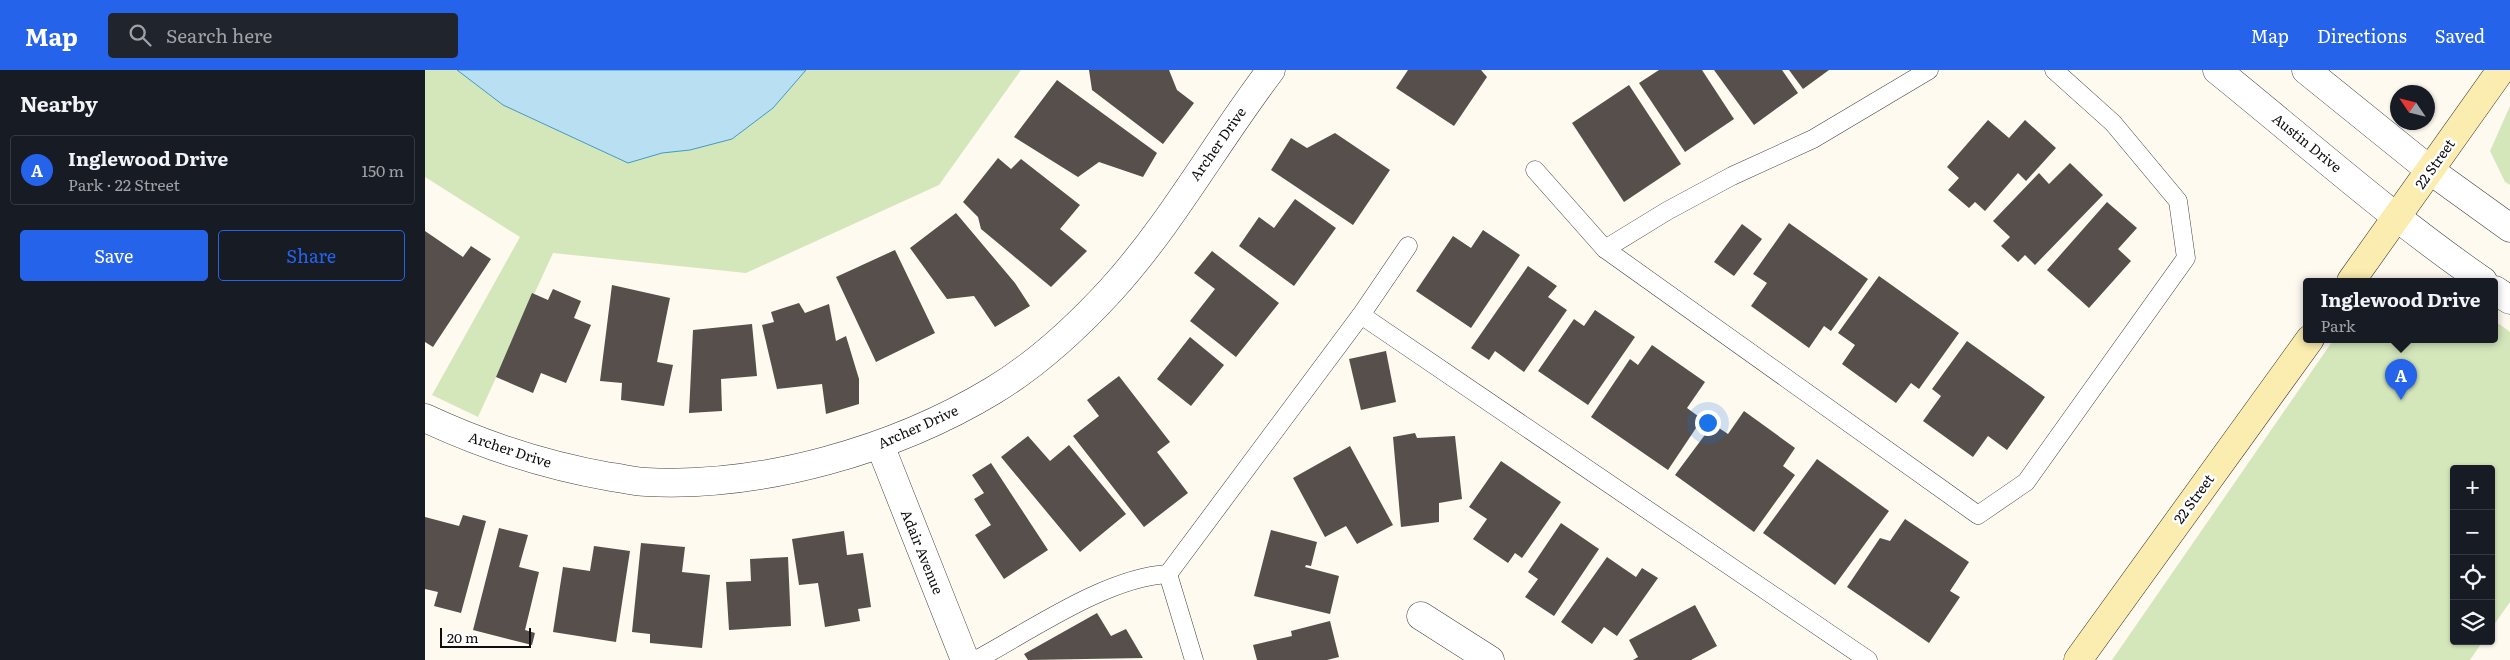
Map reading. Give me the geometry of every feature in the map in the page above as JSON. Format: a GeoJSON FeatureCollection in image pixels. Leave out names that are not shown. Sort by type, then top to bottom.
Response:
{"type":"FeatureCollection","features":[{"type":"Feature","properties":{"kind":"main road","name":"22 Street"},"geometry":{"type":"LineString","coordinates":[[2353,278],[2501,70]]}},
{"type":"Feature","properties":{"kind":"main road","name":"22 Street"},"geometry":{"type":"LineString","coordinates":[[2078,660],[2307,343]]}},
{"type":"Feature","properties":{"kind":"street","name":"Archer Drive"},"geometry":{"type":"LineString","coordinates":[[426,420],[518,454],[576,471],[645,482],[731,479],[801,467],[880,445],[946,416],[995,389],[1071,330],[1112,289],[1149,242],[1271,70]]}},
{"type":"Feature","properties":{"kind":"street","name":"Austin Drive"},"geometry":{"type":"LineString","coordinates":[[2217,70],[2354,182],[2396,219],[2479,278]]}},
{"type":"Feature","properties":{"kind":"street"},"geometry":{"type":"LineString","coordinates":[[2306,70],[2431,171],[2510,228]]}},
{"type":"Feature","properties":{"kind":"street"},"geometry":{"type":"LineString","coordinates":[[2498,292],[2510,300]]}},
{"type":"Feature","properties":{"kind":"street","name":"Adair Avenue"},"geometry":{"type":"LineString","coordinates":[[880,445],[965,660]]}},
{"type":"Feature","properties":{"kind":"street"},"geometry":{"type":"LineString","coordinates":[[1421,616],[1490,660]]}},
{"type":"Feature","properties":{"kind":"lane"},"geometry":{"type":"LineString","coordinates":[[1605,249],[1667,211],[1732,176],[1813,139],[1929,70]]}},
{"type":"Feature","properties":{"kind":"lane"},"geometry":{"type":"LineString","coordinates":[[1535,170],[1605,249],[1978,515],[2026,482],[2186,258],[2179,201],[2113,123],[2054,70]]}},
{"type":"Feature","properties":{"kind":"lane"},"geometry":{"type":"LineString","coordinates":[[1168,574],[1361,315],[1408,246]]}},
{"type":"Feature","properties":{"kind":"lane"},"geometry":{"type":"LineString","coordinates":[[1361,315],[1869,660]]}},
{"type":"Feature","properties":{"kind":"lane"},"geometry":{"type":"LineString","coordinates":[[976,660],[1103,590],[1149,575],[1168,574]]}},
{"type":"Feature","properties":{"kind":"lane"},"geometry":{"type":"LineString","coordinates":[[1168,574],[1194,660]]}},
{"type":"Feature","properties":{"kind":"green space"},"geometry":{"type":"Polygon","coordinates":[[[425,70],[1021,70],[939,185],[746,273],[553,253],[478,417],[432,395],[520,237],[425,177],[425,70]]]}},
{"type":"Feature","properties":{"kind":"green space"},"geometry":{"type":"Polygon","coordinates":[[[2510,106],[2510,185],[2505,182],[2490,151],[2510,106]]]}},
{"type":"Feature","properties":{"kind":"green space"},"geometry":{"type":"Polygon","coordinates":[[[2498,323],[2510,332],[2510,602],[2495,623],[2495,465],[2450,465],[2450,645],[2480,645],[2470,660],[2112,660],[2331,343],[2498,343],[2498,323]]]}},
{"type":"Feature","properties":{"kind":"water"},"geometry":{"type":"Polygon","coordinates":[[[457,70],[806,70],[773,108],[732,139],[690,150],[662,153],[628,163],[503,105],[457,70]]]}},
{"type":"Feature","properties":{"kind":"building"},"geometry":{"type":"Polygon","coordinates":[[[1089,70],[1169,70],[1177,90],[1194,103],[1163,144],[1092,90],[1089,70]]]}},
{"type":"Feature","properties":{"kind":"building"},"geometry":{"type":"Polygon","coordinates":[[[1408,70],[1481,70],[1487,77],[1454,126],[1396,88],[1408,70]]]}},
{"type":"Feature","properties":{"kind":"building"},"geometry":{"type":"Polygon","coordinates":[[[1659,70],[1702,70],[1734,119],[1685,152],[1639,83],[1659,70]]]}},
{"type":"Feature","properties":{"kind":"building"},"geometry":{"type":"Polygon","coordinates":[[[1714,70],[1782,70],[1798,93],[1754,125],[1714,70]]]}},
{"type":"Feature","properties":{"kind":"building"},"geometry":{"type":"Polygon","coordinates":[[[1789,70],[1829,70],[1803,89],[1789,70]]]}},
{"type":"Feature","properties":{"kind":"building"},"geometry":{"type":"Polygon","coordinates":[[[1057,80],[1157,153],[1143,177],[1099,162],[1078,177],[1014,137],[1057,80]]]}},
{"type":"Feature","properties":{"kind":"building"},"geometry":{"type":"Polygon","coordinates":[[[1629,85],[1681,164],[1624,202],[1572,123],[1629,85]]]}},
{"type":"Feature","properties":{"kind":"building"},"geometry":{"type":"Polygon","coordinates":[[[1988,120],[2009,138],[2025,120],[2056,148],[2026,181],[2018,173],[1985,211],[1975,202],[1969,208],[1948,190],[1959,178],[1947,167],[1988,120]]]}},
{"type":"Feature","properties":{"kind":"building"},"geometry":{"type":"Polygon","coordinates":[[[1335,133],[1390,170],[1353,225],[1271,170],[1291,138],[1307,148],[1335,133]]]}},
{"type":"Feature","properties":{"kind":"building"},"geometry":{"type":"Polygon","coordinates":[[[998,158],[1011,169],[1021,159],[1080,205],[1060,229],[1087,251],[1051,287],[981,229],[978,217],[963,202],[998,158]]]}},
{"type":"Feature","properties":{"kind":"building"},"geometry":{"type":"Polygon","coordinates":[[[2070,163],[2103,195],[2035,265],[2025,255],[2018,262],[2001,246],[2010,237],[1993,221],[2039,173],[2049,184],[2070,163]]]}},
{"type":"Feature","properties":{"kind":"building"},"geometry":{"type":"Polygon","coordinates":[[[1295,199],[1336,228],[1294,286],[1239,246],[1259,217],[1274,228],[1295,199]]]}},
{"type":"Feature","properties":{"kind":"building"},"geometry":{"type":"Polygon","coordinates":[[[2107,202],[2137,228],[2118,249],[2131,261],[2089,308],[2047,270],[2107,202]]]}},
{"type":"Feature","properties":{"kind":"building"},"geometry":{"type":"Polygon","coordinates":[[[956,213],[1015,283],[1030,306],[995,327],[974,296],[947,299],[910,248],[956,213]]]}},
{"type":"Feature","properties":{"kind":"building"},"geometry":{"type":"Polygon","coordinates":[[[1789,223],[1868,279],[1831,331],[1824,326],[1809,348],[1751,306],[1767,283],[1753,274],[1789,223]]]}},
{"type":"Feature","properties":{"kind":"building"},"geometry":{"type":"Polygon","coordinates":[[[1742,224],[1762,239],[1734,276],[1714,262],[1742,224]]]}},
{"type":"Feature","properties":{"kind":"building"},"geometry":{"type":"Polygon","coordinates":[[[1483,230],[1520,255],[1471,328],[1416,291],[1453,236],[1471,248],[1483,230]]]}},
{"type":"Feature","properties":{"kind":"building"},"geometry":{"type":"Polygon","coordinates":[[[425,231],[463,257],[471,246],[491,259],[433,347],[425,342],[425,231]]]}},
{"type":"Feature","properties":{"kind":"building"},"geometry":{"type":"Polygon","coordinates":[[[895,250],[935,333],[876,362],[836,277],[895,250]]]}},
{"type":"Feature","properties":{"kind":"building"},"geometry":{"type":"Polygon","coordinates":[[[1212,251],[1279,303],[1236,357],[1190,321],[1215,289],[1194,273],[1212,251]]]}},
{"type":"Feature","properties":{"kind":"building"},"geometry":{"type":"Polygon","coordinates":[[[1528,266],[1557,286],[1548,297],[1567,310],[1524,372],[1495,351],[1489,360],[1471,348],[1528,266]]]}},
{"type":"Feature","properties":{"kind":"building"},"geometry":{"type":"Polygon","coordinates":[[[1879,276],[1959,333],[1919,389],[1911,383],[1896,403],[1842,364],[1855,345],[1838,333],[1879,276]]]}},
{"type":"Feature","properties":{"kind":"building"},"geometry":{"type":"Polygon","coordinates":[[[612,285],[670,298],[657,362],[673,365],[664,406],[621,400],[622,383],[600,381],[612,285]]]}},
{"type":"Feature","properties":{"kind":"building"},"geometry":{"type":"Polygon","coordinates":[[[553,289],[581,301],[574,318],[591,325],[566,383],[541,373],[533,393],[496,377],[532,293],[548,300],[553,289]]]}},
{"type":"Feature","properties":{"kind":"building"},"geometry":{"type":"Polygon","coordinates":[[[799,303],[805,313],[829,304],[836,341],[846,336],[859,379],[859,404],[826,414],[822,384],[777,389],[762,325],[774,322],[771,312],[799,303]]]}},
{"type":"Feature","properties":{"kind":"building"},"geometry":{"type":"Polygon","coordinates":[[[1595,310],[1635,337],[1588,405],[1538,371],[1574,319],[1584,326],[1595,310]]]}},
{"type":"Feature","properties":{"kind":"building"},"geometry":{"type":"Polygon","coordinates":[[[752,324],[757,376],[721,379],[722,411],[689,413],[693,330],[752,324]]]}},
{"type":"Feature","properties":{"kind":"building"},"geometry":{"type":"Polygon","coordinates":[[[1190,337],[1224,365],[1191,406],[1157,379],[1190,337]]]}},
{"type":"Feature","properties":{"kind":"building"},"geometry":{"type":"Polygon","coordinates":[[[1967,341],[2045,397],[2007,450],[1988,436],[1973,457],[1923,421],[1941,396],[1932,389],[1967,341]]]}},
{"type":"Feature","properties":{"kind":"building"},"geometry":{"type":"Polygon","coordinates":[[[1652,345],[1705,382],[1687,408],[1702,419],[1668,470],[1591,417],[1630,359],[1638,365],[1652,345]]]}},
{"type":"Feature","properties":{"kind":"building"},"geometry":{"type":"Polygon","coordinates":[[[1386,351],[1396,402],[1361,410],[1349,359],[1386,351]]]}},
{"type":"Feature","properties":{"kind":"building"},"geometry":{"type":"Polygon","coordinates":[[[1119,376],[1170,442],[1157,452],[1188,493],[1144,527],[1073,436],[1099,416],[1087,400],[1119,376]]]}},
{"type":"Feature","properties":{"kind":"building"},"geometry":{"type":"Polygon","coordinates":[[[1744,411],[1795,448],[1783,466],[1795,475],[1754,532],[1675,475],[1713,424],[1728,434],[1744,411]]]}},
{"type":"Feature","properties":{"kind":"building"},"geometry":{"type":"Polygon","coordinates":[[[1415,433],[1417,438],[1455,436],[1462,499],[1439,503],[1439,522],[1401,527],[1393,437],[1415,433]]]}},
{"type":"Feature","properties":{"kind":"building"},"geometry":{"type":"Polygon","coordinates":[[[1028,436],[1050,461],[1069,445],[1126,514],[1080,552],[1001,457],[1028,436]]]}},
{"type":"Feature","properties":{"kind":"building"},"geometry":{"type":"Polygon","coordinates":[[[1350,446],[1393,525],[1357,544],[1346,526],[1325,537],[1293,478],[1350,446]]]}},
{"type":"Feature","properties":{"kind":"building"},"geometry":{"type":"Polygon","coordinates":[[[1817,459],[1889,511],[1835,585],[1763,533],[1817,459]]]}},
{"type":"Feature","properties":{"kind":"building"},"geometry":{"type":"Polygon","coordinates":[[[1501,461],[1561,502],[1522,558],[1515,553],[1508,563],[1473,539],[1487,519],[1469,507],[1501,461]]]}},
{"type":"Feature","properties":{"kind":"building"},"geometry":{"type":"Polygon","coordinates":[[[991,463],[1048,550],[1004,579],[975,535],[991,525],[974,499],[984,493],[972,475],[991,463]]]}},
{"type":"Feature","properties":{"kind":"building"},"geometry":{"type":"Polygon","coordinates":[[[463,515],[486,521],[461,613],[434,606],[438,592],[425,589],[425,517],[459,526],[463,515]]]}},
{"type":"Feature","properties":{"kind":"building"},"geometry":{"type":"Polygon","coordinates":[[[1905,519],[1969,562],[1950,591],[1960,597],[1929,643],[1847,587],[1880,538],[1890,541],[1905,519]]]}},
{"type":"Feature","properties":{"kind":"building"},"geometry":{"type":"Polygon","coordinates":[[[1561,523],[1599,549],[1554,616],[1525,597],[1538,579],[1528,572],[1561,523]]]}},
{"type":"Feature","properties":{"kind":"building"},"geometry":{"type":"Polygon","coordinates":[[[499,528],[528,535],[519,567],[539,572],[525,630],[535,633],[532,645],[473,630],[499,528]]]}},
{"type":"Feature","properties":{"kind":"building"},"geometry":{"type":"Polygon","coordinates":[[[1271,530],[1317,542],[1311,566],[1306,565],[1305,567],[1339,576],[1330,614],[1254,596],[1271,530]]]}},
{"type":"Feature","properties":{"kind":"building"},"geometry":{"type":"Polygon","coordinates":[[[844,531],[847,555],[863,553],[871,607],[858,609],[860,621],[825,627],[818,583],[799,585],[792,539],[844,531]]]}},
{"type":"Feature","properties":{"kind":"building"},"geometry":{"type":"Polygon","coordinates":[[[641,543],[685,547],[682,572],[710,575],[702,648],[650,643],[650,634],[632,632],[641,543]]]}},
{"type":"Feature","properties":{"kind":"building"},"geometry":{"type":"Polygon","coordinates":[[[594,546],[630,551],[616,642],[553,632],[563,567],[590,571],[594,546]]]}},
{"type":"Feature","properties":{"kind":"building"},"geometry":{"type":"Polygon","coordinates":[[[788,557],[791,626],[729,630],[726,582],[751,581],[750,559],[788,557]]]}},
{"type":"Feature","properties":{"kind":"building"},"geometry":{"type":"Polygon","coordinates":[[[1607,557],[1636,577],[1642,568],[1658,578],[1617,636],[1604,627],[1592,644],[1561,622],[1607,557]]]}},
{"type":"Feature","properties":{"kind":"building"},"geometry":{"type":"Polygon","coordinates":[[[1695,605],[1717,646],[1691,660],[1633,660],[1638,657],[1629,640],[1695,605]]]}},
{"type":"Feature","properties":{"kind":"building"},"geometry":{"type":"Polygon","coordinates":[[[1097,613],[1111,636],[1126,629],[1143,658],[1028,660],[1024,654],[1097,613]]]}},
{"type":"Feature","properties":{"kind":"building"},"geometry":{"type":"Polygon","coordinates":[[[1330,621],[1339,657],[1327,660],[1257,660],[1253,645],[1292,636],[1291,631],[1330,621]]]}},
{"type":"Feature","properties":{"kind":"place","name":"Inglewood Drive"},"geometry":{"type":"Point","coordinates":[2401,400]}}]}
